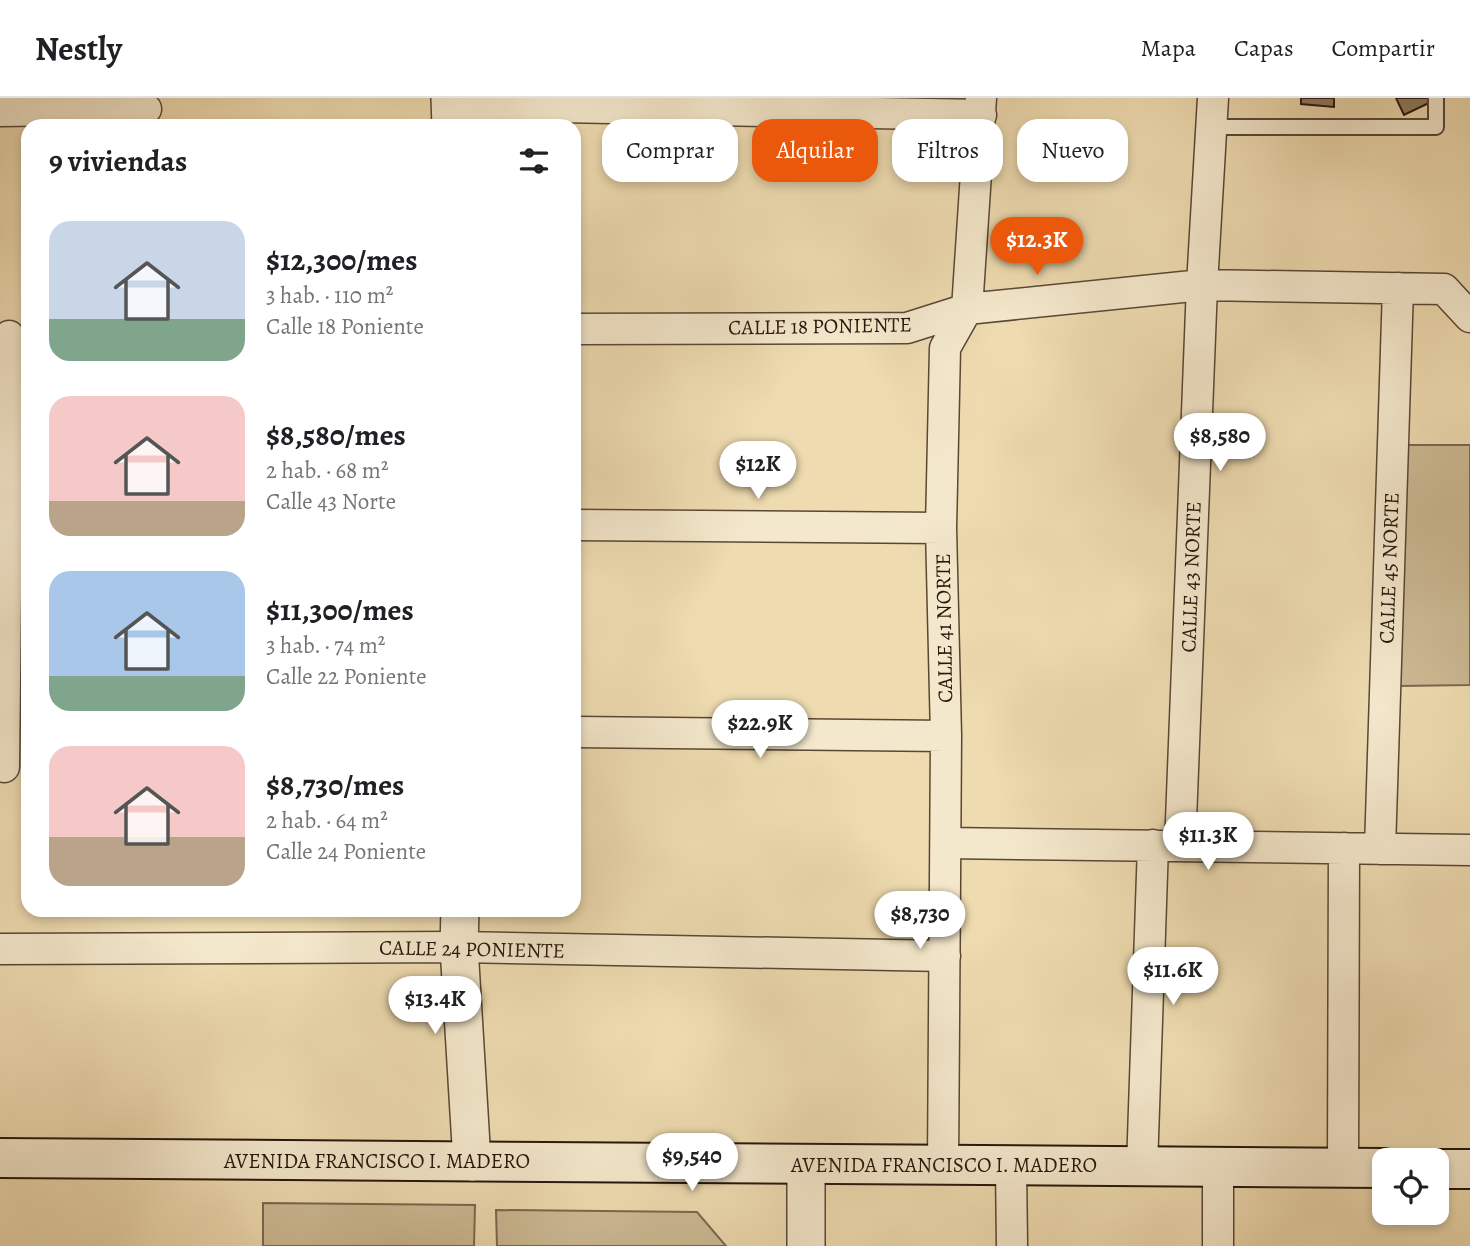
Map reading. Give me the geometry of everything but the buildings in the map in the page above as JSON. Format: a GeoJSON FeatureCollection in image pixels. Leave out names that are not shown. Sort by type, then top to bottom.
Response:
{"type":"FeatureCollection","features":[{"type":"Feature","properties":{"kind":"main road","name":"AVENIDA FRANCISCO I. MADERO"},"geometry":{"type":"LineString","coordinates":[[0,1158],[1372,1168]]}},
{"type":"Feature","properties":{"kind":"main road"},"geometry":{"type":"LineString","coordinates":[[1449,1169],[1470,1169]]}},
{"type":"Feature","properties":{"kind":"street"},"geometry":{"type":"LineString","coordinates":[[450,110],[981,106]]}},
{"type":"Feature","properties":{"kind":"street","name":"CALLE 41 NORTE"},"geometry":{"type":"LineString","coordinates":[[943,1165],[946,736],[941,528],[945,348],[967,309],[981,106]]}},
{"type":"Feature","properties":{"kind":"street"},"geometry":{"type":"LineString","coordinates":[[0,111],[146,111]]}},
{"type":"Feature","properties":{"kind":"street","name":"CALLE 43 NORTE"},"geometry":{"type":"LineString","coordinates":[[1142,1167],[1167,846],[1212,112]]}},
{"type":"Feature","properties":{"kind":"street","name":"CALLE 18 PONIENTE"},"geometry":{"type":"LineString","coordinates":[[581,329],[907,328],[967,309],[1202,285],[1444,289],[1470,317]]}},
{"type":"Feature","properties":{"kind":"street","name":"CALLE 45 NORTE"},"geometry":{"type":"LineString","coordinates":[[1380,849],[1398,288]]}},
{"type":"Feature","properties":{"kind":"street"},"geometry":{"type":"LineString","coordinates":[[11,767],[12,336]]}},
{"type":"Feature","properties":{"kind":"street"},"geometry":{"type":"LineString","coordinates":[[581,525],[941,528]]}},
{"type":"Feature","properties":{"kind":"street"},"geometry":{"type":"LineString","coordinates":[[581,733],[946,736]]}},
{"type":"Feature","properties":{"kind":"street"},"geometry":{"type":"LineString","coordinates":[[946,843],[1470,850]]}},
{"type":"Feature","properties":{"kind":"street"},"geometry":{"type":"LineString","coordinates":[[1343,1168],[1344,848]]}},
{"type":"Feature","properties":{"kind":"street"},"geometry":{"type":"LineString","coordinates":[[460,917],[459,947],[472,1162]]}},
{"type":"Feature","properties":{"kind":"street","name":"CALLE 24 PONIENTE"},"geometry":{"type":"LineString","coordinates":[[0,949],[459,947],[945,956]]}},
{"type":"Feature","properties":{"kind":"street"},"geometry":{"type":"LineString","coordinates":[[806,1164],[806,1246]]}},
{"type":"Feature","properties":{"kind":"street"},"geometry":{"type":"LineString","coordinates":[[1011,1166],[1012,1246]]}},
{"type":"Feature","properties":{"kind":"street"},"geometry":{"type":"LineString","coordinates":[[1218,1167],[1218,1246]]}},
{"type":"Feature","properties":{"kind":"lane"},"geometry":{"type":"LineString","coordinates":[[1212,112],[1436,127],[1436,98]]}},
{"type":"Feature","properties":{"kind":"shaded area"},"geometry":{"type":"Polygon","coordinates":[[[1397,445],[1470,445],[1470,685],[1400,686],[1397,445]]]}},
{"type":"Feature","properties":{"kind":"shaded area"},"geometry":{"type":"Polygon","coordinates":[[[263,1203],[475,1205],[474,1246],[263,1246],[263,1203]]]}},
{"type":"Feature","properties":{"kind":"shaded area"},"geometry":{"type":"Polygon","coordinates":[[[496,1210],[697,1212],[726,1246],[497,1246],[496,1210]]]}}]}
